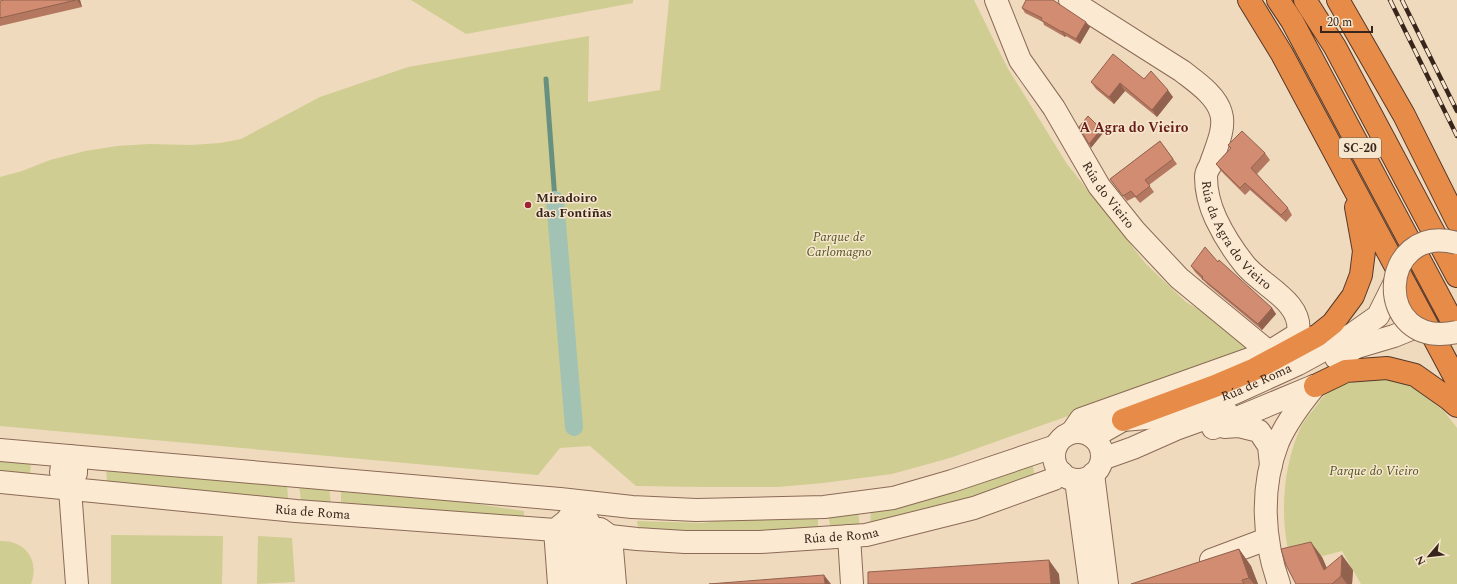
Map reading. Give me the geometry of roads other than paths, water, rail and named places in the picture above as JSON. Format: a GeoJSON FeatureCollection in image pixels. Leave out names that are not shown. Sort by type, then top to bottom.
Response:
{"type":"FeatureCollection","features":[{"type":"Feature","properties":{"kind":"highway"},"geometry":{"type":"LineString","coordinates":[[1249,0],[1282,54],[1457,381]]}},
{"type":"Feature","properties":{"kind":"highway","name":"SC-20"},"geometry":{"type":"LineString","coordinates":[[1278,0],[1292,22],[1457,331]]}},
{"type":"Feature","properties":{"kind":"highway","name":"SC-20"},"geometry":{"type":"LineString","coordinates":[[1305,0],[1335,48],[1457,276]]}},
{"type":"Feature","properties":{"kind":"highway"},"geometry":{"type":"LineString","coordinates":[[1338,0],[1404,115],[1457,221]]}},
{"type":"Feature","properties":{"kind":"highway"},"geometry":{"type":"LineString","coordinates":[[1114,415],[1215,386],[1254,369],[1318,335],[1333,323],[1353,296],[1361,275],[1364,251],[1352,186]]}},
{"type":"Feature","properties":{"kind":"highway"},"geometry":{"type":"LineString","coordinates":[[1305,375],[1387,368],[1415,375],[1457,406]]}},
{"type":"Feature","properties":{"kind":"street","name":"Rúa do Vieiro"},"geometry":{"type":"LineString","coordinates":[[996,0],[1020,60],[1054,108],[1099,186],[1134,232],[1178,278],[1269,352]]}},
{"type":"Feature","properties":{"kind":"street","name":"Rúa da Agra do Vieiro"},"geometry":{"type":"LineString","coordinates":[[1070,0],[1182,71],[1214,99],[1222,113],[1222,129],[1206,176],[1207,193],[1212,208],[1226,240],[1246,267],[1283,297],[1294,312],[1300,326],[1298,334],[1269,352]]}},
{"type":"Feature","properties":{"kind":"street","name":"Rúa de Roma"},"geometry":{"type":"LineString","coordinates":[[0,482],[309,512],[580,527],[685,542],[760,542],[866,535],[974,508],[1054,479],[1083,471],[1176,429],[1229,410],[1305,375],[1350,335],[1378,316],[1394,284],[1398,269],[1405,256],[1417,247],[1431,241],[1446,240],[1457,243]]}},
{"type":"Feature","properties":{"kind":"street"},"geometry":{"type":"LineString","coordinates":[[1394,284],[1395,296],[1399,309],[1406,319],[1416,327],[1429,333],[1444,335],[1457,331]]}},
{"type":"Feature","properties":{"kind":"street","name":"Rúa de Roma"},"geometry":{"type":"LineString","coordinates":[[1133,448],[1170,444],[1216,427],[1305,375],[1357,347],[1394,336],[1416,327]]}},
{"type":"Feature","properties":{"kind":"street","name":"Rúa de Roma"},"geometry":{"type":"LineString","coordinates":[[1093,437],[1114,415],[1269,352]]}},
{"type":"Feature","properties":{"kind":"street","name":"Rúa de Roma"},"geometry":{"type":"LineString","coordinates":[[0,450],[560,499],[632,507],[716,510],[824,507],[893,498],[952,481],[1056,446],[1065,435],[1072,432],[1081,419],[1114,415],[1158,418],[1232,394],[1305,375]]}},
{"type":"Feature","properties":{"kind":"street"},"geometry":{"type":"LineString","coordinates":[[1279,584],[1272,565],[1267,539],[1266,501],[1271,465],[1279,441],[1295,411],[1305,375]]}},
{"type":"Feature","properties":{"kind":"street"},"geometry":{"type":"LineString","coordinates":[[1216,427],[1239,426],[1259,431],[1269,446],[1271,465]]}},
{"type":"Feature","properties":{"kind":"street"},"geometry":{"type":"LineString","coordinates":[[1072,432],[1087,433],[1093,437],[1102,450],[1083,471],[1090,584]]}},
{"type":"Feature","properties":{"kind":"street"},"geometry":{"type":"LineString","coordinates":[[1056,446],[1054,460],[1083,471]]}},
{"type":"Feature","properties":{"kind":"street"},"geometry":{"type":"LineString","coordinates":[[70,456],[76,465],[76,473],[70,489],[77,584]]}},
{"type":"Feature","properties":{"kind":"street"},"geometry":{"type":"LineString","coordinates":[[1083,471],[1107,584]]}},
{"type":"Feature","properties":{"kind":"street","name":"Rúa de Roma"},"geometry":{"type":"LineString","coordinates":[[435,488],[472,499],[541,509],[580,527],[644,517],[691,517],[716,510]]}},
{"type":"Feature","properties":{"kind":"street"},"geometry":{"type":"LineString","coordinates":[[559,584],[580,527]]}},
{"type":"Feature","properties":{"kind":"street"},"geometry":{"type":"LineString","coordinates":[[577,584],[574,547],[580,527]]}},
{"type":"Feature","properties":{"kind":"street"},"geometry":{"type":"LineString","coordinates":[[580,527],[595,584]]}},
{"type":"Feature","properties":{"kind":"street"},"geometry":{"type":"LineString","coordinates":[[580,527],[615,584]]}},
{"type":"Feature","properties":{"kind":"street"},"geometry":{"type":"LineString","coordinates":[[849,536],[852,584]]}},
{"type":"Feature","properties":{"kind":"street"},"geometry":{"type":"LineString","coordinates":[[1193,566],[1267,539]]}},
{"type":"Feature","properties":{"kind":"waterway"},"geometry":{"type":"LineString","coordinates":[[546,79],[555,200]]}},
{"type":"Feature","properties":{"kind":"waterway"},"geometry":{"type":"LineString","coordinates":[[555,200],[574,427]]}},
{"type":"Feature","properties":{"kind":"railway"},"geometry":{"type":"LineString","coordinates":[[1390,0],[1457,136]]}},
{"type":"Feature","properties":{"kind":"railway"},"geometry":{"type":"LineString","coordinates":[[1402,0],[1457,111]]}},
{"type":"Feature","properties":{"kind":"place","name":"Miradoiro das Fontiñas"},"geometry":{"type":"Point","coordinates":[528,205]}},
{"type":"Feature","properties":{"kind":"district","name":"A Agra do Vieiro"},"geometry":{"type":"Point","coordinates":[1134,127]}},
{"type":"Feature","properties":{"kind":"park label","name":"Parque de Carlomagno"},"geometry":{"type":"Point","coordinates":[839,244]}},
{"type":"Feature","properties":{"kind":"park label","name":"Parque do Vieiro"},"geometry":{"type":"Point","coordinates":[1374,471]}}]}
